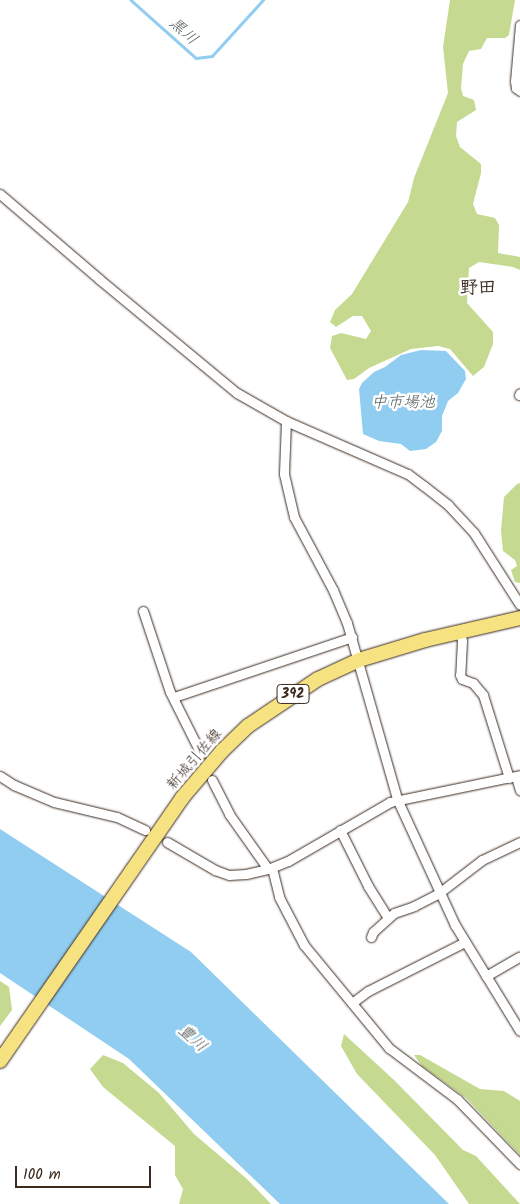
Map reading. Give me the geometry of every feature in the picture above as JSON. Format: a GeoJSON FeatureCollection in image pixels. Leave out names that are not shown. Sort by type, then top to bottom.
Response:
{"type":"FeatureCollection","features":[{"type":"Feature","properties":{"kind":"main road","name":"新城引佐線"},"geometry":{"type":"LineString","coordinates":[[0,1061],[182,798],[222,751],[248,726],[318,679],[359,660],[460,632],[520,618]]}},
{"type":"Feature","properties":{"kind":"street"},"geometry":{"type":"LineString","coordinates":[[520,25],[515,81],[516,88],[520,91]]}},
{"type":"Feature","properties":{"kind":"street"},"geometry":{"type":"LineString","coordinates":[[0,194],[210,372],[237,392],[286,421],[408,474],[424,486],[448,505],[474,533],[520,605]]}},
{"type":"Feature","properties":{"kind":"street"},"geometry":{"type":"LineString","coordinates":[[286,421],[284,474],[294,517],[333,590],[352,637],[397,800],[439,893],[465,942],[520,1031]]}},
{"type":"Feature","properties":{"kind":"street"},"geometry":{"type":"LineString","coordinates":[[143,611],[154,646],[174,697],[200,754]]}},
{"type":"Feature","properties":{"kind":"street"},"geometry":{"type":"LineString","coordinates":[[460,632],[460,675],[462,679],[473,683],[483,695],[520,790]]}},
{"type":"Feature","properties":{"kind":"street"},"geometry":{"type":"LineString","coordinates":[[174,697],[352,637]]}},
{"type":"Feature","properties":{"kind":"street"},"geometry":{"type":"LineString","coordinates":[[0,776],[14,785],[54,802],[117,817],[145,830]]}},
{"type":"Feature","properties":{"kind":"street"},"geometry":{"type":"LineString","coordinates":[[167,842],[215,870],[239,876],[288,861],[374,809],[397,800],[515,777]]}},
{"type":"Feature","properties":{"kind":"street"},"geometry":{"type":"LineString","coordinates":[[212,780],[229,814],[270,868],[279,897],[304,945],[389,1048],[457,1100],[520,1164]]}},
{"type":"Feature","properties":{"kind":"street"},"geometry":{"type":"LineString","coordinates":[[340,830],[368,886],[388,918]]}},
{"type":"Feature","properties":{"kind":"street"},"geometry":{"type":"LineString","coordinates":[[370,938],[373,932],[388,918],[439,893],[482,860],[520,842]]}},
{"type":"Feature","properties":{"kind":"street"},"geometry":{"type":"LineString","coordinates":[[352,1003],[368,991],[465,942]]}},
{"type":"Feature","properties":{"kind":"street"},"geometry":{"type":"LineString","coordinates":[[486,976],[520,956]]}},
{"type":"Feature","properties":{"kind":"green space"},"geometry":{"type":"Polygon","coordinates":[[[450,0],[515,0],[509,35],[505,38],[487,38],[481,49],[469,51],[463,64],[461,88],[463,96],[474,100],[476,110],[457,122],[456,136],[460,147],[481,164],[481,173],[473,204],[477,214],[495,218],[499,225],[498,253],[520,257],[520,270],[513,267],[479,262],[469,268],[467,303],[493,332],[493,344],[484,367],[473,376],[450,349],[438,346],[411,349],[369,368],[354,379],[347,380],[330,348],[332,336],[341,333],[366,339],[371,331],[362,316],[353,316],[336,327],[330,322],[335,310],[352,294],[408,202],[414,178],[448,93],[443,47],[450,0]]]}},
{"type":"Feature","properties":{"kind":"green space"},"geometry":{"type":"Polygon","coordinates":[[[520,483],[520,583],[515,582],[511,570],[517,566],[515,560],[503,551],[501,531],[504,497],[520,483]]]}},
{"type":"Feature","properties":{"kind":"green space"},"geometry":{"type":"Polygon","coordinates":[[[0,981],[9,987],[12,1010],[0,1026],[0,981]]]}},
{"type":"Feature","properties":{"kind":"green space"},"geometry":{"type":"Polygon","coordinates":[[[344,1034],[394,1080],[463,1150],[476,1156],[520,1204],[469,1204],[435,1155],[357,1074],[341,1046],[344,1034]]]}},
{"type":"Feature","properties":{"kind":"green space"},"geometry":{"type":"Polygon","coordinates":[[[103,1055],[123,1063],[159,1093],[194,1134],[247,1179],[271,1204],[179,1204],[183,1189],[175,1175],[175,1146],[103,1087],[90,1069],[103,1055]]]}},
{"type":"Feature","properties":{"kind":"green space"},"geometry":{"type":"Polygon","coordinates":[[[414,1055],[420,1055],[480,1089],[504,1091],[520,1101],[520,1155],[466,1098],[422,1066],[414,1055]]]}},
{"type":"Feature","properties":{"kind":"water","name":"中市場池"},"geometry":{"type":"Polygon","coordinates":[[[421,350],[446,351],[465,371],[466,379],[458,393],[448,401],[442,416],[442,431],[436,442],[426,449],[410,451],[401,444],[379,441],[363,434],[359,389],[362,383],[374,372],[385,367],[401,355],[421,350]]]}},
{"type":"Feature","properties":{"kind":"water","name":"豊川"},"geometry":{"type":"Polygon","coordinates":[[[0,829],[191,952],[449,1204],[280,1204],[129,1059],[0,973],[0,829]]]}},
{"type":"Feature","properties":{"kind":"waterway","name":"黒川"},"geometry":{"type":"LineString","coordinates":[[131,0],[196,58],[212,56],[263,0]]}},
{"type":"Feature","properties":{"kind":"district","name":"野田"},"geometry":{"type":"Point","coordinates":[478,289]}}]}
